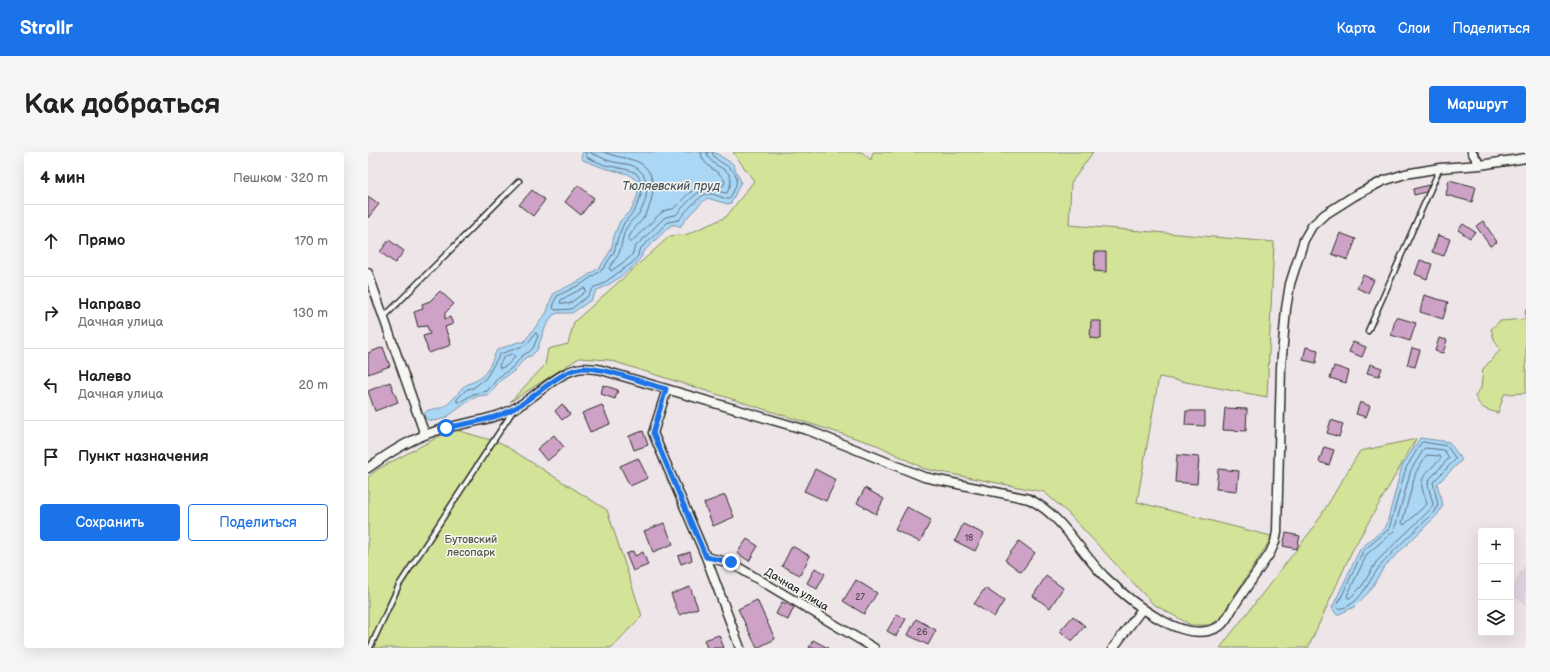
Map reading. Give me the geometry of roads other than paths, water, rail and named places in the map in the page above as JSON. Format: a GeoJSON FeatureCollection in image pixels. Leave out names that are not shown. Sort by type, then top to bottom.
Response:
{"type":"FeatureCollection","features":[{"type":"Feature","properties":{"kind":"street"},"geometry":{"type":"LineString","coordinates":[[1472,152],[1480,165]]}},
{"type":"Feature","properties":{"kind":"street"},"geometry":{"type":"LineString","coordinates":[[368,468],[405,443],[446,428],[497,416],[514,409],[569,371],[583,368],[598,370],[810,431],[924,477],[1029,499],[1042,506],[1054,517],[1105,576],[1142,609],[1173,628],[1192,633],[1208,632],[1221,625],[1270,553],[1275,542],[1277,532],[1281,367],[1286,309],[1290,284],[1304,240],[1312,226],[1324,215],[1354,196],[1383,181],[1405,174],[1440,168],[1480,165],[1526,158]]}},
{"type":"Feature","properties":{"kind":"street"},"geometry":{"type":"LineString","coordinates":[[368,273],[425,435]]}},
{"type":"Feature","properties":{"kind":"street"},"geometry":{"type":"LineString","coordinates":[[666,389],[653,433],[706,557],[740,648]]}},
{"type":"Feature","properties":{"kind":"street","name":"Дачная улица"},"geometry":{"type":"LineString","coordinates":[[706,557],[731,562],[874,648]]}},
{"type":"Feature","properties":{"kind":"street"},"geometry":{"type":"LineString","coordinates":[[1113,648],[1142,609]]}},
{"type":"Feature","properties":{"kind":"lane"},"geometry":{"type":"LineString","coordinates":[[1368,330],[1440,168]]}},
{"type":"Feature","properties":{"kind":"lane"},"geometry":{"type":"LineString","coordinates":[[384,317],[519,181]]}},
{"type":"Feature","properties":{"kind":"lane"},"geometry":{"type":"LineString","coordinates":[[370,648],[399,585],[514,409]]}},
{"type":"Feature","properties":{"kind":"water","name":"Тюляевский пруд"},"geometry":{"type":"Polygon","coordinates":[[[583,152],[714,152],[733,164],[741,182],[731,203],[728,204],[707,198],[689,215],[680,227],[677,225],[671,225],[642,253],[642,256],[634,266],[614,281],[597,290],[591,300],[572,313],[558,313],[553,315],[545,328],[537,350],[531,356],[526,357],[514,371],[501,380],[488,395],[480,395],[470,400],[445,418],[431,421],[425,418],[425,414],[428,410],[445,406],[462,388],[482,377],[497,350],[518,342],[524,342],[547,312],[554,293],[581,280],[600,267],[611,250],[614,236],[620,221],[632,209],[638,194],[636,180],[628,174],[604,168],[583,160],[581,157],[583,152]]]}},
{"type":"Feature","properties":{"kind":"water"},"geometry":{"type":"Polygon","coordinates":[[[1420,438],[1449,442],[1462,460],[1437,484],[1443,505],[1438,514],[1384,567],[1369,592],[1354,607],[1337,615],[1332,608],[1360,549],[1386,527],[1402,466],[1420,438]]]}},
{"type":"Feature","properties":{"kind":"park label","name":"Бутовский лесопарк"},"geometry":{"type":"Point","coordinates":[471,545]}}]}
